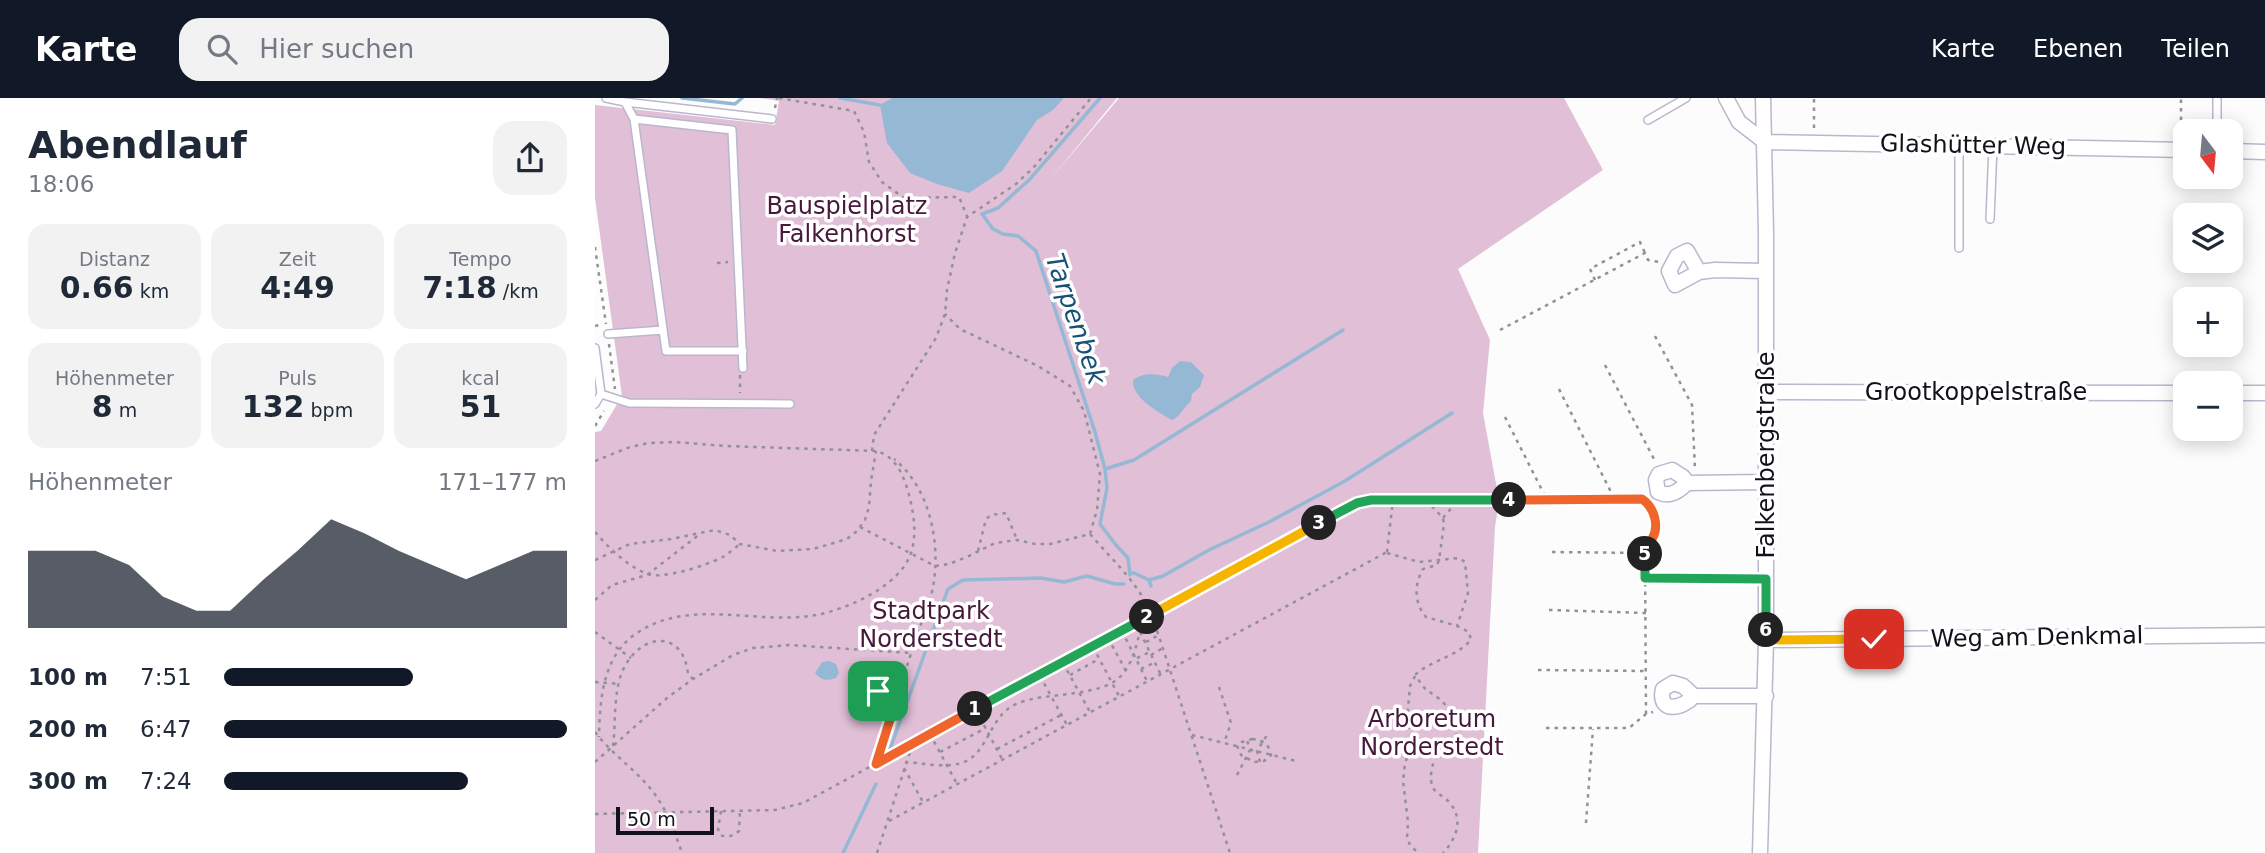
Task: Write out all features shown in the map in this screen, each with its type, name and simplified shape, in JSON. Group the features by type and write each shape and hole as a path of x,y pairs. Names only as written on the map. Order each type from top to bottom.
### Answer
{"street":[{"path":"1726,98 1739,122 1765,142"},
{"name":"Falkenbergstraße","path":"1759,853 1766,696 1763,98"},
{"name":"Glashütter Weg","path":"1765,142 2173,150"},
{"path":"2243,151 2265,152"},
{"path":"1699,272 1687,251 1677,256 1671,265 1670,276 1675,285 1699,272 1765,271"},
{"name":"Grootkoppelstraße","path":"1766,392 2173,393"},
{"path":"2243,393 2265,393"},
{"path":"1691,483 1672,470 1663,472 1656,480 1656,487 1658,492 1663,494 1677,492 1691,483 1766,482"},
{"name":"Weg am Denkmal","path":"1766,640 2265,635"},
{"path":"1694,696 1766,696"}],"lane":[{"path":"606,98 772,119"},
{"path":"1648,120 1686,98"},
{"path":"2217,98 2217,119"},
{"path":"625,102 634,119 666,351 743,351"},
{"path":"634,119 732,130 743,368"},
{"path":"1959,145 1959,248"},
{"path":"1990,219 1993,146"},
{"path":"608,334 663,330"},
{"path":"595,348 601,394 595,404"},
{"path":"601,394 628,403 789,404"}],"path":[{"path":"775,107 778,98 854,111 864,132 869,162 882,182 904,198 959,197 967,217"},
{"path":"595,560 630,544 715,530 730,535 740,544 777,551 813,548 847,539 860,527 869,507 874,436 936,338 945,314 954,256 967,217 1016,184 1091,98"},
{"path":"1814,98 1814,142"},
{"path":"2181,98 2182,119"},
{"path":"1595,280 1590,269 1640,242 1648,260 1671,265"},
{"path":"1500,330 1645,253"},
{"path":"945,314 960,329 1038,366 1070,386 1084,411 1100,474 1097,510 1090,534"},
{"path":"595,326 606,324"},
{"path":"1655,335 1692,405 1691,483"},
{"path":"1605,365 1663,472"},
{"path":"740,403 740,371 743,368"},
{"path":"1559,389 1615,499"},
{"path":"1505,416 1547,500"},
{"path":"595,461 630,447 675,442 874,451 892,458 906,469 923,498 935,541 934,582 876,764"},
{"path":"599,737 604,683 618,648 635,634 675,618 708,614 815,616 865,597 893,579 911,554 914,538 912,509 901,474 892,458"},
{"path":"1648,503 1663,494"},
{"path":"1387,552 1393,499"},
{"path":"595,814 775,810 803,803 1357,503 1393,499 1642,499 1648,503 1655,518 1654,537 1645,553 1646,714 1629,728 1546,728"},
{"path":"1418,853 1407,838 1408,822 1403,781 1405,763 1413,743 1407,719 1410,686 1416,674 1424,667 1464,648 1471,640 1469,632 1426,617 1418,602 1415,588 1419,576 1423,569 1437,565 1444,524 1443,518 1426,500"},
{"path":"1443,518 1458,500"},
{"path":"978,552 986,519 991,515 1006,513 1017,540"},
{"path":"860,527 935,566 949,564 995,542 1017,540 1050,544 1090,534"},
{"path":"595,532 613,552 647,575"},
{"path":"647,575 700,534"},
{"path":"1090,534 1143,594 1159,635 1230,853"},
{"path":"595,600 612,585 647,575 694,568 722,557 740,544"},
{"path":"889,821 1387,552 1419,562 1459,558 1465,562 1468,593 1457,626"},
{"path":"1552,552 1645,553"},
{"path":"1645,578 1766,579"},
{"path":"1549,610 1646,613"},
{"path":"905,762 966,762 976,753 996,721 1015,704 1105,688 1126,671 1135,657 1142,620"},
{"path":"1122,631 1147,681"},
{"path":"595,632 631,658"},
{"path":"1140,632 1161,674"},
{"path":"1145,643 1159,635"},
{"path":"1108,638 1126,671"},
{"path":"613,746 622,672 642,646 653,641 668,641 679,649 692,679"},
{"path":"1092,646 1119,696"},
{"path":"595,762 692,679 733,655 753,648 854,648 911,653"},
{"path":"1135,657 1163,649"},
{"path":"1070,676 1099,659"},
{"path":"1141,669 1155,662"},
{"path":"1062,663 1090,712"},
{"path":"1538,670 1646,671"},
{"path":"1416,674 1426,691 1443,702 1456,733 1454,750 1438,756 1434,762 1431,780 1436,791 1449,802 1458,824 1454,841 1443,853"},
{"path":"1039,675 1067,725"},
{"path":"595,682 620,684"},
{"path":"893,710 881,705 878,691 889,682 901,684"},
{"path":"1219,687 1231,723 1224,743"},
{"path":"976,709 1002,759"},
{"path":"997,749 1061,715"},
{"path":"940,752 986,728"},
{"path":"1586,822 1593,729"},
{"path":"595,732 609,750 650,788 666,813 682,853"},
{"path":"930,733 957,784"},
{"path":"1192,735 1296,761"},
{"path":"1259,762 1257,751 1267,736"},
{"path":"1237,746 1247,740 1264,741 1271,755"},
{"path":"1247,740 1251,750"},
{"path":"877,853 913,742"},
{"path":"1237,746 1245,759 1254,762 1271,755"},
{"path":"1237,775 1251,750"},
{"path":"904,767 923,802"},
{"path":"721,811 718,829 723,837 739,831 740,811"}],"green space":[{"name":"Stadtpark Norderstedt","path":"760,98 1117,98 1049,181 1119,98 1564,98 1603,170 1458,269 1490,340 1483,413 1499,500 1495,527 1478,853 595,853 595,432 601,431 622,396 595,198 595,105 775,125 779,101"}],"water":[{"path":"892,98 1064,98 1053,110 1037,120 1002,171 969,193 910,173 887,143 880,105"},
{"path":"1180,361 1191,362 1204,375 1200,387 1192,394 1191,401 1172,420 1141,398 1133,380 1146,375 1168,377 1172,368"},
{"path":"822,662 836,664 839,673 836,678 825,680 815,673"}],"waterway":[{"path":"682,98 735,104 742,98"},
{"path":"840,98 880,105"},
{"name":"Tarpenbek","path":"1100,98 1029,180 998,208 982,214 993,229 1003,234 1018,236 1036,251 1105,469 1107,488 1100,524 1128,558 1130,575"},
{"path":"1105,469 1134,460 1343,330"},
{"path":"1151,586 1149,580 1163,576 1345,481 1452,413"},
{"path":"1130,573 1149,580"},
{"name":"Tarpenbek","path":"889,752 948,589 963,580 1041,578 1064,582 1087,576 1124,584"},
{"name":"Tarpenbek","path":"843,853 876,784"}],"route":[{"path":"878,691 881,705 893,710 876,764 1338,512 1371,500 1642,499 1648,503 1655,518 1654,537 1645,553 1645,578 1766,579 1766,640 1874,639"}],"park label":[{"name":"Bauspielplatz Falkenhorst","path":"847,220"},
{"name":"Arboretum Norderstedt","path":"1432,733"}]}
